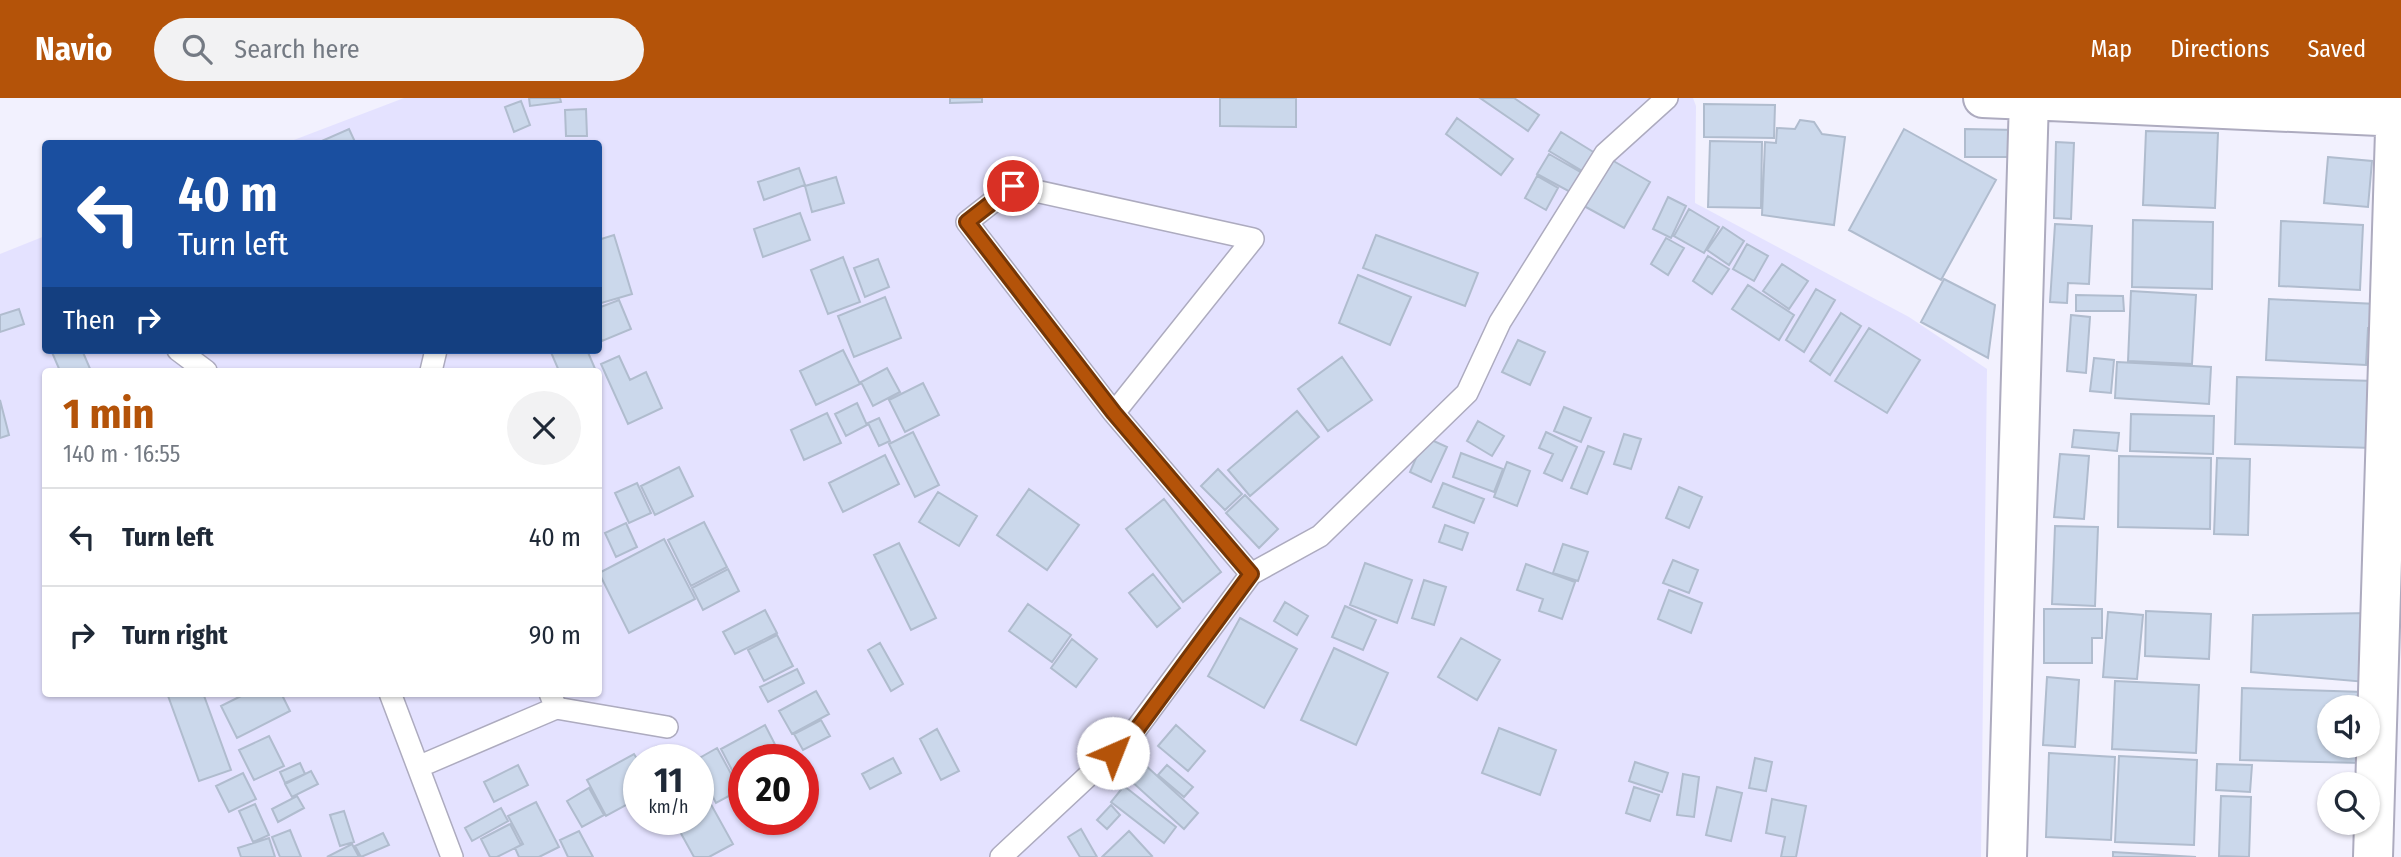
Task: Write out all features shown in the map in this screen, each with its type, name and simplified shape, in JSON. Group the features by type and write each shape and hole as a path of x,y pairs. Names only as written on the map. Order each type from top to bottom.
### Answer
{"street":[{"path":"1983,98 2398,110 2372,857"},
{"path":"2007,857 2029,100"}],"lane":[{"path":"1001,857 1132,736 1251,574 1320,536 1467,393 1500,322 1605,154 1667,98"},
{"path":"1114,413 1253,239 1013,186 967,222 1114,413 1251,574"},
{"path":"183,354 202,368"},
{"path":"392,697 452,857"},
{"path":"418,767 553,701 667,727"}],"shaded area":[{"path":"404,98 1693,98 1696,106 1695,203 1909,317 1987,369 1981,857 0,857 0,254 42,237 42,354 602,354 602,140 294,140"}],"building":[{"path":"529,98 560,98 561,102 530,106"},
{"path":"950,98 982,98 982,102 950,103"},
{"path":"1220,98 1296,98 1296,127 1220,126"},
{"path":"1480,98 1514,98 1539,115 1528,131"},
{"path":"521,101 530,125 514,132 505,107"},
{"path":"1704,104 1775,105 1774,138 1704,137"},
{"path":"586,109 587,136 566,136 565,110"},
{"path":"1457,118 1513,159 1501,175 1446,134"},
{"path":"1800,120 1814,122 1822,134 1845,137 1834,225 1762,215 1765,142 1776,143 1777,128 1795,129"},
{"path":"349,129 354,140 324,140"},
{"path":"1904,129 1996,180 1941,280 1849,230"},
{"path":"1965,129 2017,130 2017,157 1965,157"},
{"path":"2146,131 2218,133 2215,208 2143,205"},
{"path":"1561,132 1595,153 1584,172 1549,151"},
{"path":"1710,141 1762,142 1761,208 1708,207"},
{"path":"2056,142 2074,143 2071,219 2054,218"},
{"path":"1549,154 1582,173 1572,193 1537,174"},
{"path":"2328,157 2372,161 2368,207 2324,203"},
{"path":"1610,159 1650,182 1624,228 1584,206"},
{"path":"799,168 805,185 764,200 758,182"},
{"path":"1537,176 1558,188 1546,210 1525,198"},
{"path":"836,177 844,203 812,212 805,186"},
{"path":"1668,197 1686,206 1671,238 1653,229"},
{"path":"1689,209 1719,227 1704,253 1674,236"},
{"path":"800,213 810,240 763,257 754,229"},
{"path":"2133,220 2213,222 2212,289 2132,287"},
{"path":"2281,221 2363,225 2360,290 2279,286"},
{"path":"2055,224 2092,226 2089,284 2068,283 2067,303 2050,302"},
{"path":"1723,227 1744,241 1729,265 1707,250"},
{"path":"614,235 632,294 602,303 602,239"},
{"path":"1376,235 1478,273 1465,306 1363,268"},
{"path":"1666,238 1684,248 1668,275 1651,264"},
{"path":"1747,244 1768,256 1754,281 1733,269"},
{"path":"1708,256 1729,269 1712,294 1693,281"},
{"path":"843,257 860,302 828,314 811,270"},
{"path":"878,259 889,287 865,297 854,268"},
{"path":"1782,264 1808,281 1789,309 1763,291"},
{"path":"1358,275 1411,297 1390,345 1339,323"},
{"path":"1944,279 1995,305 1988,358 1921,322"},
{"path":"1748,285 1794,315 1779,340 1732,309"},
{"path":"1816,289 1835,300 1804,352 1786,340"},
{"path":"2131,291 2196,295 2192,364 2128,361"},
{"path":"2076,295 2123,296 2124,311 2076,311"},
{"path":"885,297 901,338 854,357 838,316"},
{"path":"2269,299 2377,304 2376,328 2368,328 2366,365 2266,360"},
{"path":"619,300 631,329 602,341 602,306"},
{"path":"19,309 24,324 0,332 0,315"},
{"path":"1841,313 1861,326 1830,375 1810,361"},
{"path":"2071,315 2090,317 2086,373 2067,371"},
{"path":"1869,328 1920,360 1887,413 1835,381"},
{"path":"1518,340 1545,352 1530,385 1502,372"},
{"path":"843,350 860,384 816,405 800,371"},
{"path":"53,354 84,354 90,368 59,368"},
{"path":"552,354 589,354 595,368 558,368"},
{"path":"619,356 630,380 646,372 662,408 628,424 601,364"},
{"path":"1342,357 1372,400 1328,431 1298,389"},
{"path":"2094,358 2114,360 2111,393 2090,391"},
{"path":"2117,362 2211,367 2209,404 2115,398"},
{"path":"887,368 900,392 873,406 861,382"},
{"path":"2237,377 2375,381 2373,448 2235,444"},
{"path":"923,383 939,415 905,432 889,400"},
{"path":"0,400 9,435 0,438"},
{"path":"857,403 867,425 846,436 835,414"},
{"path":"1564,407 1591,418 1581,442 1554,431"},
{"path":"1297,411 1319,437 1250,496 1228,470"},
{"path":"827,413 841,443 804,460 791,430"},
{"path":"2131,414 2214,416 2213,454 2130,451"},
{"path":"879,418 890,441 879,446 868,423"},
{"path":"1478,421 1504,436 1492,456 1467,441"},
{"path":"2074,430 2119,433 2117,451 2072,447"},
{"path":"913,432 939,485 915,497 889,444"},
{"path":"1546,432 1577,447 1562,481 1544,473 1553,454 1539,448"},
{"path":"1624,434 1641,439 1631,469 1614,464"},
{"path":"1425,437 1447,447 1431,482 1410,472"},
{"path":"1588,446 1604,452 1587,494 1571,488"},
{"path":"1461,453 1503,469 1494,492 1453,477"},
{"path":"2060,454 2089,456 2084,519 2054,517"},
{"path":"885,455 899,484 843,512 829,483"},
{"path":"2119,456 2211,458 2210,529 2118,527"},
{"path":"2217,458 2250,459 2248,535 2214,534"},
{"path":"1507,462 1530,471 1517,506 1494,497"},
{"path":"679,467 693,496 655,515 641,486"},
{"path":"1218,469 1242,494 1225,510 1201,486"},
{"path":"637,483 651,513 629,523 615,493"},
{"path":"1443,483 1484,499 1474,523 1433,507"},
{"path":"1679,487 1702,497 1689,528 1666,518"},
{"path":"1029,489 1079,525 1047,570 997,535"},
{"path":"938,492 977,516 959,546 919,522"},
{"path":"1245,495 1278,529 1259,548 1226,513"},
{"path":"1164,499 1221,572 1183,602 1126,529"},
{"path":"704,522 727,567 691,586 668,540"},
{"path":"626,523 637,547 616,557 605,533"},
{"path":"1445,525 1468,533 1462,550 1439,542"},
{"path":"2055,526 2098,527 2095,606 2052,604"},
{"path":"664,539 695,599 629,633 602,579 602,571"},
{"path":"899,543 936,618 911,630 874,555"},
{"path":"1563,544 1588,552 1578,581 1553,573"},
{"path":"1673,560 1698,570 1689,593 1663,583"},
{"path":"1365,563 1412,580 1397,623 1350,605"},
{"path":"1526,564 1575,582 1562,619 1539,611 1543,599 1517,590"},
{"path":"728,569 739,591 703,610 692,588"},
{"path":"1153,574 1180,608 1157,627 1129,593"},
{"path":"1424,580 1446,587 1434,625 1412,618"},
{"path":"1669,590 1702,603 1691,633 1658,619"},
{"path":"1285,602 1308,616 1297,635 1274,621"},
{"path":"1028,604 1071,635 1052,662 1009,631"},
{"path":"1345,606 1376,620 1363,650 1332,637"},
{"path":"2044,609 2102,609 2102,638 2092,638 2092,663 2044,663"},
{"path":"765,610 777,633 735,654 723,632"},
{"path":"2146,611 2211,614 2209,659 2145,656"},
{"path":"2108,612 2143,615 2137,679 2103,677"},
{"path":"2369,613 2366,682 2251,672 2253,615"},
{"path":"1240,618 1297,649 1264,708 1208,676"},
{"path":"777,635 793,666 764,681 748,650"},
{"path":"1461,638 1500,660 1477,700 1438,677"},
{"path":"1072,639 1097,659 1076,687 1051,668"},
{"path":"880,643 903,684 891,691 868,650"},
{"path":"1334,648 1388,673 1356,745 1301,720"},
{"path":"797,669 804,683 768,702 760,687"},
{"path":"2047,677 2079,680 2075,747 2043,745"},
{"path":"2115,681 2199,685 2196,753 2112,749"},
{"path":"2242,688 2364,692 2364,695 2317,695 2317,758 2362,758 2362,763 2240,760"},
{"path":"816,691 829,714 792,734 779,711"},
{"path":"168,697 204,697 231,770 199,781"},
{"path":"239,697 283,697 290,711 237,738 221,706"},
{"path":"821,720 830,736 815,744 800,744 794,734"},
{"path":"765,725 775,744 730,744"},
{"path":"1176,725 1205,751 1188,771 1158,746"},
{"path":"1499,728 1556,750 1540,795 1482,773"},
{"path":"937,729 959,771 941,780 920,739"},
{"path":"269,736 284,766 254,780 239,750"},
{"path":"728,745 728,762 721,749"},
{"path":"717,748 728,768 728,796 716,803 714,799 714,750"},
{"path":"2049,753 2115,757 2111,840 2046,837"},
{"path":"2119,756 2197,760 2194,845 2115,842"},
{"path":"893,758 901,773 870,789 862,774"},
{"path":"1755,758 1772,762 1766,791 1749,788"},
{"path":"623,760 623,807 606,816 587,780"},
{"path":"1635,762 1668,773 1662,792 1629,781"},
{"path":"300,763 305,774 285,783 280,772"},
{"path":"1144,764 1198,813 1184,829 1130,780"},
{"path":"2217,764 2252,765 2250,792 2216,790"},
{"path":"518,765 528,785 494,802 484,782"},
{"path":"1167,765 1193,787 1184,797 1158,775"},
{"path":"311,771 318,784 292,797 285,784"},
{"path":"243,773 256,799 229,812 216,786"},
{"path":"1683,774 1699,777 1694,817 1677,815"},
{"path":"1124,786 1176,827 1164,843 1111,802"},
{"path":"1634,787 1659,795 1650,821 1626,813"},
{"path":"1717,787 1742,793 1731,841 1706,835"},
{"path":"589,788 604,815 582,827 567,801"},
{"path":"297,796 304,808 278,822 272,809"},
{"path":"2221,796 2251,797 2249,857 2219,856"},
{"path":"1772,799 1806,806 1796,857 1781,857 1785,837 1766,833"},
{"path":"536,802 559,847 539,857 519,857 515,848 523,844 508,816"},
{"path":"255,804 269,835 253,842 239,811"},
{"path":"1111,805 1120,815 1107,829 1097,820"},
{"path":"501,808 508,821 472,841 465,828"},
{"path":"714,810 733,844 709,857 694,857 682,835 714,835"},
{"path":"344,811 354,842 340,846 330,815"},
{"path":"510,824 521,845 497,857 490,857 481,839"},
{"path":"1081,829 1097,857 1080,857 1068,837"},
{"path":"290,830 301,857 280,857 272,837"},
{"path":"579,831 593,857 568,857 560,840"},
{"path":"1129,831 1152,856 1102,857"},
{"path":"383,833 389,845 361,857 355,846"},
{"path":"269,838 275,857 241,857 238,848"},
{"path":"352,844 359,857 327,857"},
{"path":"2113,852 2196,857 2113,857"}],"route":[{"path":"1013,186 967,222 1114,413 1251,574 1132,736 1113,753"}]}
